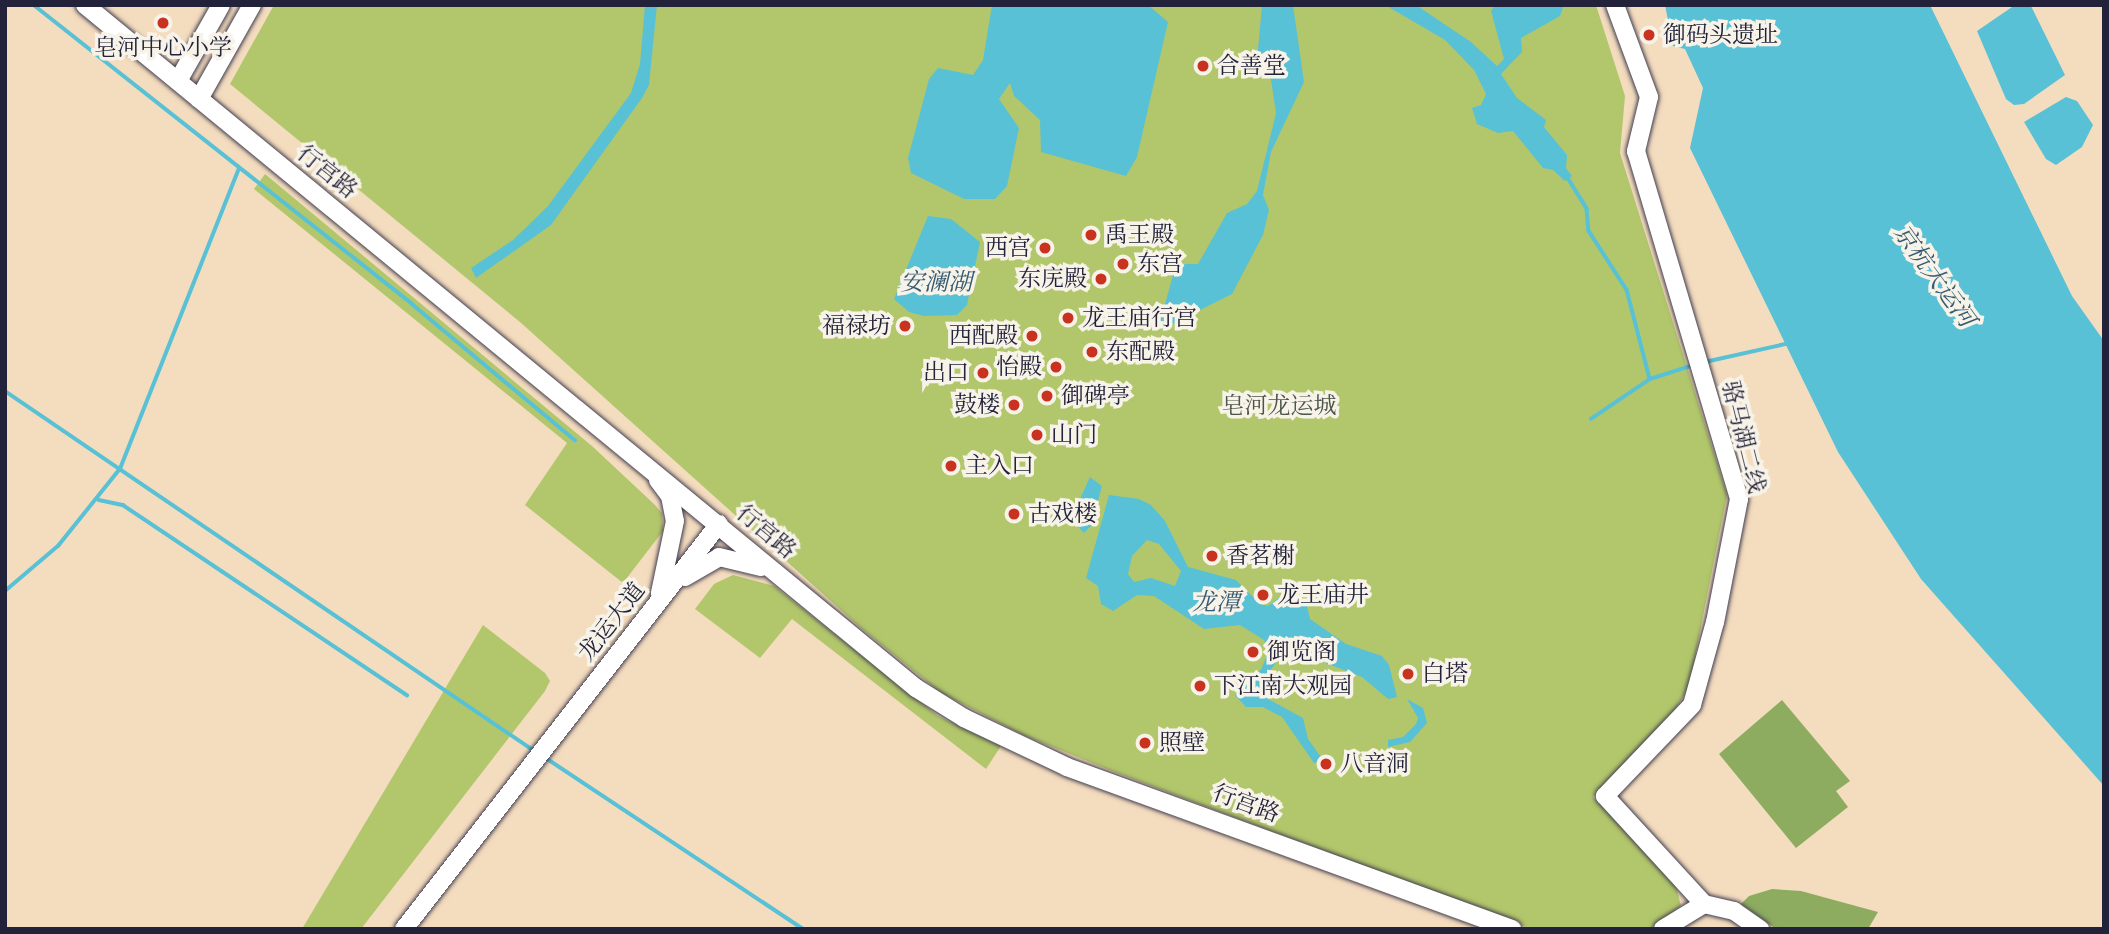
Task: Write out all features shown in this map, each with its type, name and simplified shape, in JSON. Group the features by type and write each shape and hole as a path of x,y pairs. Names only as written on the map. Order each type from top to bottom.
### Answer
{"street":[{"name":"行宫路","path":"85,5 646,463 916,688 1031,751 1512,929"},
{"path":"178,81 221,5"},
{"path":"199,99 252,5"},
{"name":"骆马湖二线","path":"1615,5 1649,97 1636,151 1739,499 1715,622 1692,705 1605,796 1704,904"},
{"path":"646,463 670,496 676,521 661,599"},
{"name":"龙运大道","path":"404,929 719,524"},
{"path":"661,599 695,569 719,557 742,559 782,577"},
{"path":"1663,929 1704,904 1734,911 1760,929"}],"green space":[{"name":"皂河龙运城","path":"274,5 1596,5 1625,96 1620,153 1727,495 1689,687 1665,727 1593,797 1674,878 1681,906 1650,929 1531,929 1112,771 1023,735 940,692 862,629 520,322 230,84"},
{"path":"265,174 592,446 662,513 663,531 623,583 525,505 567,443 254,189"},
{"path":"733,575 774,586 938,716 1001,746 986,769 792,619 760,658 695,609 714,584"},
{"path":"483,625 545,673 550,681 545,691 361,929 302,929"},
{"path":"1782,700 1850,781 1836,791 1848,807 1796,848 1719,754"},
{"path":"1772,889 1801,891 1878,912 1868,929 1776,929 1741,904 1749,896"}],"water":[{"path":"645,5 657,5 649,85 642,98 551,225 476,278 471,268 513,240 548,206 631,93 640,64"},
{"path":"992,5 1148,5 1168,22 1137,157 1126,176 1041,152 1040,120 1014,96 1010,83 999,99 1019,128 1007,186 995,199 964,199 911,173 908,158 929,79 938,68 973,75 983,60"},
{"path":"1262,5 1293,5 1304,82 1271,152 1263,195 1269,210 1263,235 1232,294 1162,329 1159,326 1176,264 1198,264 1227,213 1247,204 1257,191 1276,113 1271,80 1257,60"},
{"path":"1385,5 1416,5 1471,42 1497,66 1504,59 1491,11 1495,5 1564,5 1560,16 1521,38 1522,52 1501,74 1517,98 1546,120 1544,127 1567,155 1566,168 1572,176 1565,181 1553,170 1543,168 1513,131 1498,133 1477,124 1472,108 1481,105 1486,94 1474,70 1445,40"},
{"name":"京杭大运河","path":"1665,5 1930,5 2072,296 2104,341 2104,786 1921,579 1838,452 1690,148 1703,88 1685,49 1673,46"},
{"path":"2015,5 2031,6 2065,75 2024,104 2014,105 2006,99 1977,31"},
{"path":"2066,97 2077,101 2093,125 2082,147 2056,165 2046,159 2024,122"},
{"name":"安澜湖","path":"928,216 951,219 980,242 967,305 957,315 924,316 909,312 894,299"},
{"path":"1090,477 1102,486 1091,526 1084,533 1071,519"},
{"name":"龙潭","path":"1109,495 1139,499 1151,505 1165,521 1188,567 1236,580 1260,604 1268,606 1281,596 1292,596 1307,606 1310,619 1346,644 1382,656 1389,665 1397,697 1388,699 1362,677 1297,652 1284,652 1269,672 1268,699 1303,718 1308,739 1323,760 1314,763 1282,717 1263,707 1246,707 1235,695 1246,676 1261,670 1268,652 1264,640 1240,625 1204,629 1154,596 1137,595 1113,611 1101,604 1098,586 1086,578","holes":["1147,540 1159,544 1181,571 1175,586 1151,578 1134,582 1128,574 1132,556"]},
{"path":"1407,699 1423,708 1427,723 1410,742 1388,747 1388,740 1403,737 1416,724 1418,718"}],"waterway":[{"path":"34,5 411,303 575,440"},
{"path":"5,591 58,546 120,469 239,169"},
{"path":"1568,178 1587,209 1589,231 1627,290 1650,379 1694,365"},
{"path":"1705,362 1790,343"},
{"path":"1591,419 1650,379"},
{"path":"5,391 536,752"},
{"path":"99,500 123,505 407,695"},
{"path":"546,758 803,929"}],"place":[{"name":"皂河中心小学","path":"163,23"},
{"name":"御码头遗址","path":"1649,35"},
{"name":"合善堂","path":"1203,66"},
{"name":"禹王殿","path":"1091,235"},
{"name":"西宫","path":"1045,248"},
{"name":"东宫","path":"1123,264"},
{"name":"东庑殿","path":"1101,279"},
{"name":"龙王庙行宫","path":"1068,318"},
{"name":"福禄坊","path":"905,326"},
{"name":"西配殿","path":"1032,336"},
{"name":"东配殿","path":"1092,352"},
{"name":"怡殿","path":"1056,367"},
{"name":"出口","path":"983,373"},
{"name":"御碑亭","path":"1047,396"},
{"name":"鼓楼","path":"1014,405"},
{"name":"山门","path":"1037,435"},
{"name":"主入口","path":"951,466"},
{"name":"古戏楼","path":"1014,514"},
{"name":"香茗榭","path":"1212,556"},
{"name":"龙王庙井","path":"1263,595"},
{"name":"御览阁","path":"1253,652"},
{"name":"白塔","path":"1408,674"},
{"name":"下江南大观园","path":"1200,686"},
{"name":"照壁","path":"1145,743"},
{"name":"八音洞","path":"1326,764"}]}
